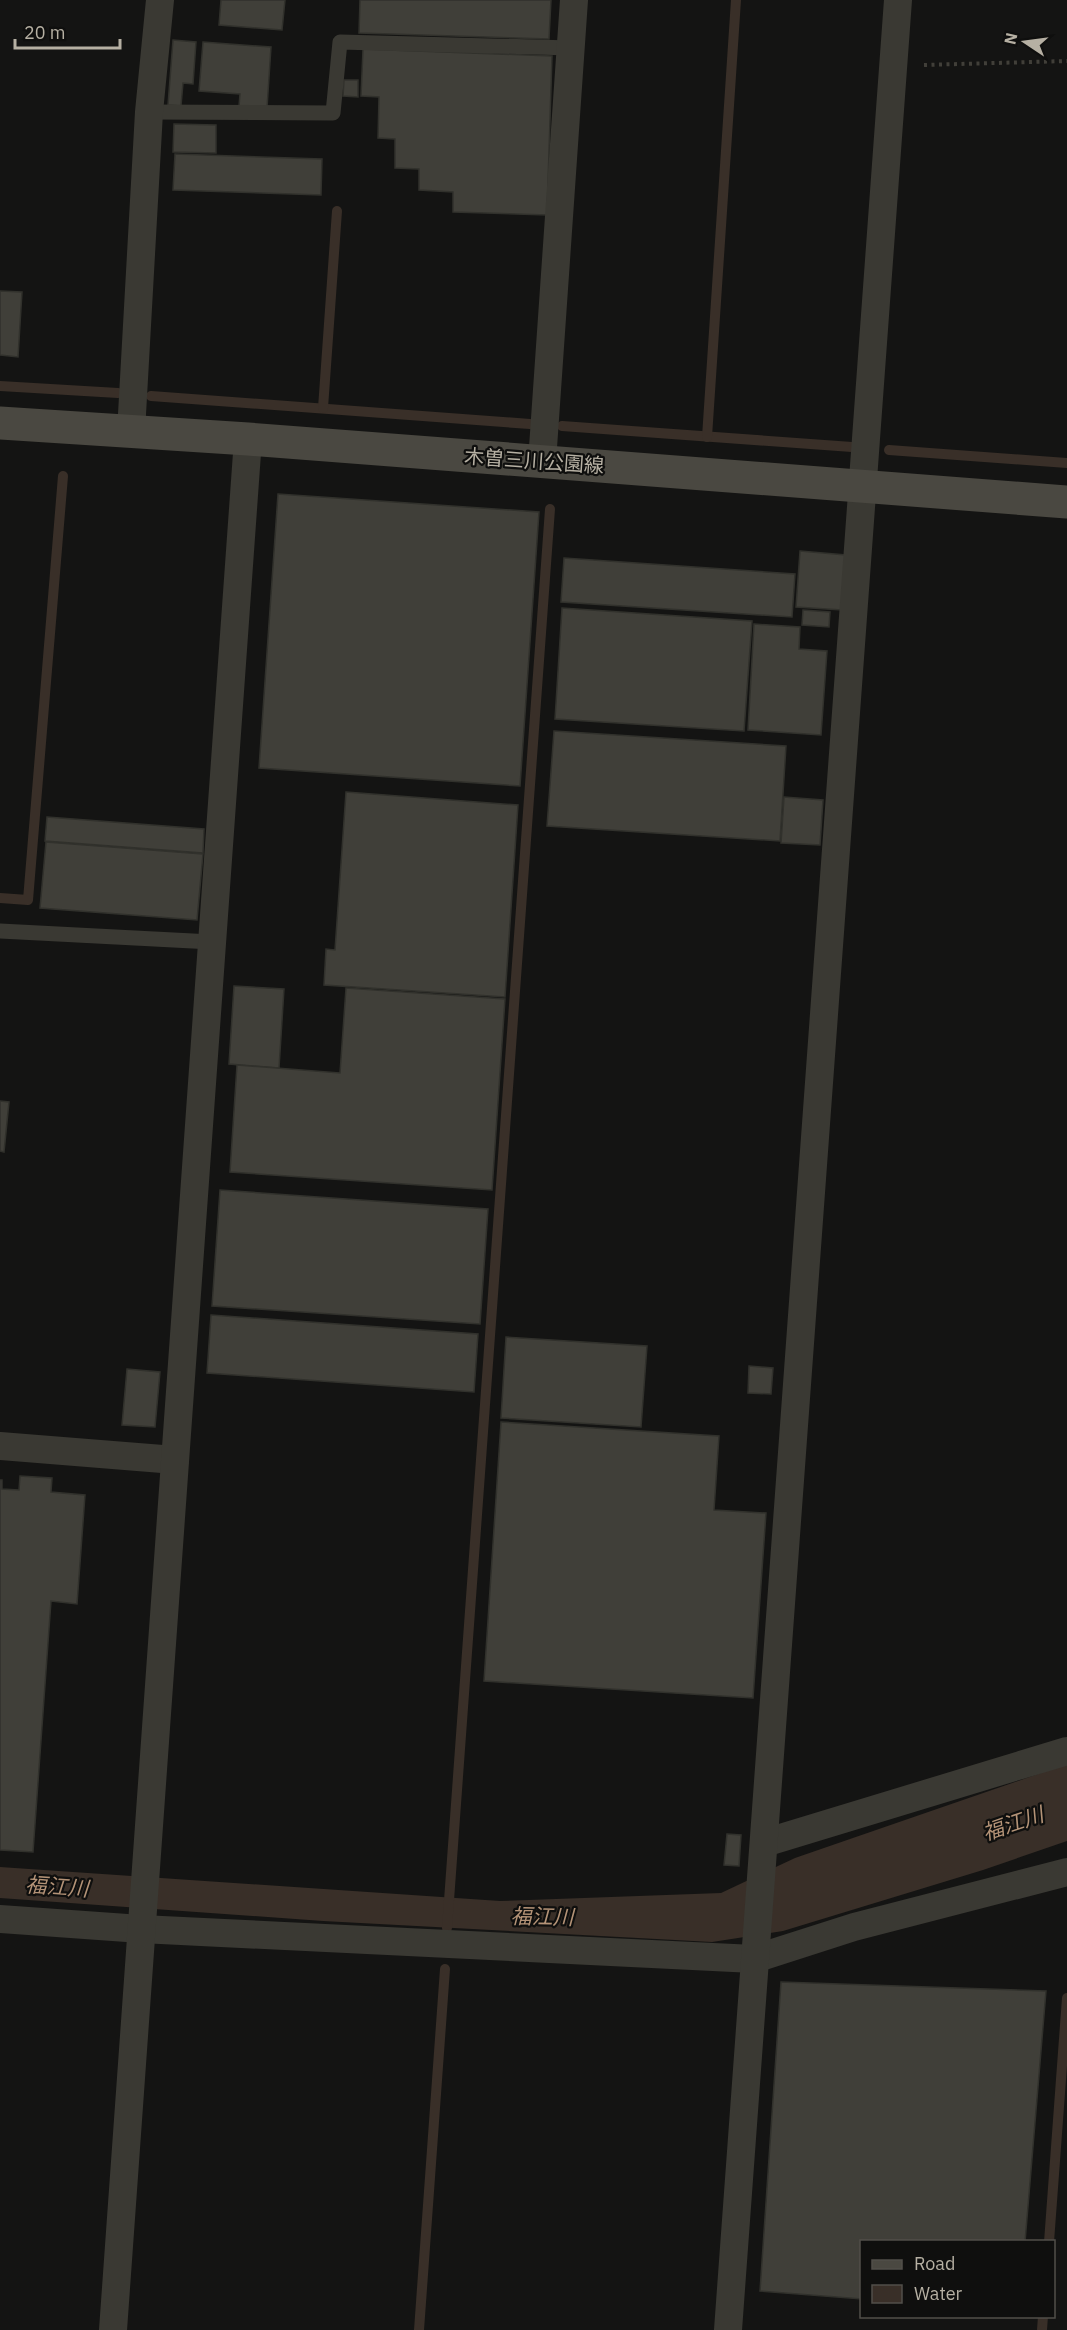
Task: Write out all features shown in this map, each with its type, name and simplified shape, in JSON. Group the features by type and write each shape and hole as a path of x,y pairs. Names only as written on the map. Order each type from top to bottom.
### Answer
{"main road":[{"name":"木曽三川公園線","path":"0,423 248,439 1067,502"}],"street":[{"path":"131,432 148,112 160,0"},
{"path":"542,462 574,0"},
{"path":"728,2330 898,0"},
{"path":"112,2330 248,439"},
{"path":"0,1446 175,1460"},
{"path":"763,1850 1067,1751"},
{"path":"0,1919 142,1923 755,1950 1067,1872"}],"lane":[{"path":"148,112 333,113 340,42 571,48"},
{"path":"0,931 212,942"}],"path":[{"path":"893,66 1067,61"}],"water":[{"name":"福江川","path":"1067,1764 1067,1841 983,1870 783,1931 712,1942 323,1921 0,1898 0,1867 500,1901 721,1893 795,1858"}],"building":[{"path":"221,0 285,0 282,30 219,25"},
{"path":"360,0 551,0 549,39 359,33"},
{"path":"173,40 196,42 193,84 183,83 181,106 168,105"},
{"path":"203,42 271,47 267,108 239,106 240,94 199,91"},
{"path":"363,49 552,56 547,215 453,212 453,192 419,190 419,169 395,168 395,139 378,138 379,97 361,96"},
{"path":"344,80 358,80 358,97 343,96"},
{"path":"174,124 216,125 216,153 173,152"},
{"path":"175,154 322,159 321,195 173,190"},
{"path":"0,291 22,292 18,357 0,355"},
{"path":"278,494 539,512 520,786 259,768"},
{"path":"800,551 846,555 842,610 796,607"},
{"path":"564,558 795,574 792,617 561,602"},
{"path":"562,608 752,621 744,731 555,719"},
{"path":"803,610 830,612 829,627 802,625"},
{"path":"754,624 800,627 799,649 827,651 821,735 748,730"},
{"path":"554,731 786,746 780,841 547,826"},
{"path":"346,792 518,805 505,997 324,985 326,949 335,950"},
{"path":"784,797 823,800 820,845 781,843"},
{"path":"47,817 204,829 203,853 45,841"},
{"path":"46,842 203,854 197,920 40,908"},
{"path":"234,986 284,989 279,1068 229,1064"},
{"path":"346,988 505,999 492,1190 230,1172 237,1065 340,1073"},
{"path":"0,1101 9,1102 4,1152 0,1151"},
{"path":"220,1190 488,1209 480,1324 212,1306"},
{"path":"211,1315 478,1334 474,1392 207,1373"},
{"path":"506,1337 647,1346 641,1427 501,1418"},
{"path":"749,1366 773,1368 771,1394 748,1393"},
{"path":"127,1369 160,1372 155,1427 122,1425"},
{"path":"501,1422 719,1436 714,1510 766,1513 753,1698 484,1681"},
{"path":"20,1476 52,1478 51,1492 85,1495 77,1604 51,1601 33,1852 0,1850 0,1480 2,1480 2,1489 19,1490"},
{"path":"727,1834 741,1835 739,1866 724,1865"},
{"path":"781,1982 1046,1991 1025,2240 860,2240 860,2299 760,2291"}],"waterway":[{"path":"707,437 736,0"},
{"path":"323,408 337,211"},
{"path":"0,386 118,393"},
{"path":"151,396 530,424"},
{"path":"562,426 852,447"},
{"path":"889,450 1067,463"},
{"path":"0,898 28,900 63,476"},
{"path":"447,1928 550,509"},
{"path":"419,2330 445,1969"},
{"path":"1049,2240 1067,1998"},
{"path":"1042,2330 1043,2318"}]}
